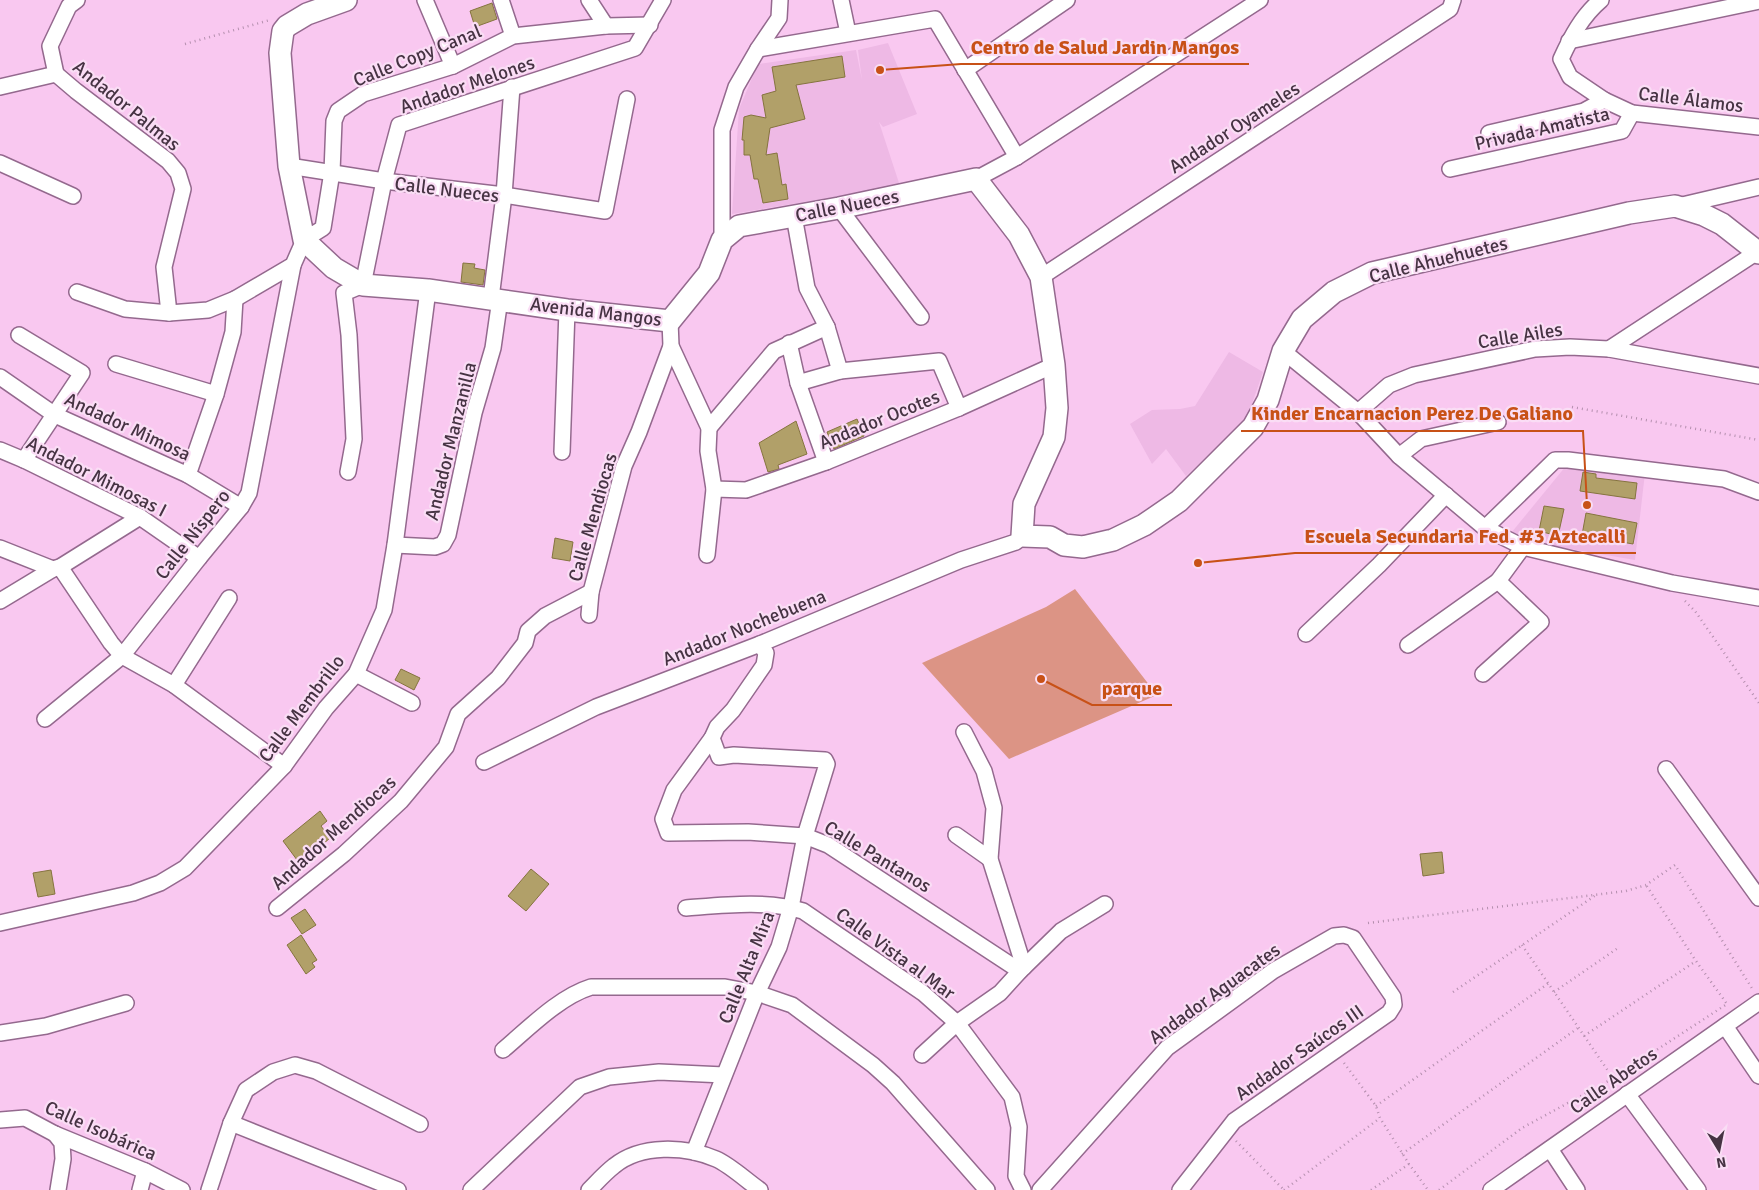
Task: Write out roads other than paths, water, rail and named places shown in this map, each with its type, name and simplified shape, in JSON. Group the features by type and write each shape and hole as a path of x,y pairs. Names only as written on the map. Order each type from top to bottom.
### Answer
{"main road":[{"path":"304,240 289,166 280,53 283,31 287,26 307,14 346,0"},
{"path":"976,180 1019,235 1041,277 1054,365 1057,408 1054,436 1024,504 1022,536"},
{"name":"Calle Nueces","path":"722,240 738,226 976,180"},
{"name":"Calle Ahuehuetes","path":"1022,536 1050,537 1064,545 1083,547 1113,540 1144,525 1179,501 1253,427 1268,400 1283,351 1302,319 1334,292 1372,273 1629,213 1675,206 1704,215 1722,224 1758,253"},
{"name":"Avenida Mangos","path":"304,240 334,268 363,285 428,290 495,298 567,310 670,321 709,273 722,240"}],"street":[{"path":"0,87 56,74 50,46 69,6 77,0"},
{"path":"425,0 453,66"},
{"path":"501,0 514,36"},
{"path":"589,0 606,26"},
{"name":"Andador Melones","path":"363,285 384,181 399,125 635,48 663,0"},
{"name":"Avenida Mangos","path":"722,240 722,130 736,87 778,18 780,0"},
{"path":"841,0 848,33"},
{"path":"965,70 1051,4 1067,0"},
{"path":"976,180 1017,157 1260,0"},
{"name":"Calle Álamos","path":"1601,0 1588,11 1569,41 1561,60 1570,77 1604,100 1632,113 1759,127"},
{"path":"1569,41 1759,1"},
{"name":"Andador Oyameles","path":"1041,277 1451,5"},
{"path":"758,49 935,19 1017,157"},
{"name":"Calle Copy Canal","path":"304,240 322,228 332,172 334,121 338,112 363,94 453,66 514,36 606,26 650,25"},
{"name":"Andador Palmas","path":"56,74 168,161 178,173 183,189 164,267 169,313"},
{"name":"Andador Manzanilla","path":"396,545 435,547 443,544 448,535 474,413 493,348 495,298 512,87"},
{"name":"Calle Nueces","path":"289,166 384,181 504,195 605,211 627,99"},
{"path":"1489,133 1584,111 1604,100"},
{"name":"Privada Amatista","path":"1450,169 1622,131 1632,113"},
{"path":"0,164 73,196"},
{"path":"1675,206 1759,187"},
{"path":"839,208 921,317"},
{"path":"794,216 807,288 827,327 840,371"},
{"name":"Calle Níspero","path":"45,719 122,656 241,507 249,493 293,265 304,240"},
{"name":"Calle Ahuehuetes","path":"1609,349 1758,253"},
{"path":"77,292 125,309 169,313 208,310 235,300 293,265"},
{"path":"348,472 354,439 349,334 344,293 363,285"},
{"name":"Calle Membrillo","path":"0,923 133,893 160,883 185,868 284,766 326,708 356,674 384,610 396,545 428,290"},
{"path":"188,476 216,394 233,332 235,300"},
{"path":"562,452 567,310"},
{"path":"670,321 671,346 709,428 708,451 714,489 707,555"},
{"path":"709,428 774,351 827,327"},
{"path":"19,335 82,373 24,460"},
{"path":"789,344 798,383 826,462"},
{"name":"Calle Mendiocas","path":"589,615 591,592 624,466 639,432 671,346"},
{"name":"Calle Ailes","path":"1358,412 1389,385 1414,375 1535,349 1570,347 1609,349 1759,376"},
{"path":"1283,351 1358,412 1399,456 1485,528 1523,547 1672,583 1759,598"},
{"path":"798,383 840,371 939,360 959,408"},
{"path":"116,364 216,394"},
{"name":"Andador Ocotes","path":"714,489 746,490 826,462 959,408 1054,365"},
{"name":"Andador Mimosa","path":"0,377 55,415 188,476 241,507"},
{"path":"1399,456 1421,439 1498,422"},
{"name":"Andador Mimosas I","path":"0,450 140,517 199,558"},
{"path":"1485,528 1555,460 1724,479 1759,492"},
{"path":"1306,634 1379,565 1446,495"},
{"path":"3,596 56,568 140,517"},
{"name":"Andador Nochebuena","path":"484,762 596,707 760,644 962,560 1016,542 1022,536"},
{"path":"1408,645 1498,581 1523,547"},
{"path":"0,548 56,568 122,656 174,685 284,766"},
{"path":"1483,674 1541,622 1498,581"},
{"name":"Andador Mendiocas","path":"277,908 344,854 402,801 446,747 458,714 498,678 525,643 528,631 545,616 591,592"},
{"path":"174,685 229,598"},
{"path":"712,738 717,727 733,710 764,665 766,653 760,644"},
{"path":"356,674 412,703"},
{"path":"964,732 984,770 994,808 990,859 1022,969"},
{"name":"Calle Alta Mira","path":"694,1152 757,992 778,947 791,907 805,836 827,764 825,760 734,755 719,757 712,738"},
{"name":"Calle Pantanos","path":"712,738 674,790 663,819 668,833 748,832 805,836 828,845 1022,969"},
{"path":"1666,769 1759,898"},
{"path":"956,835 990,859"},
{"name":"Calle Vista al Mar","path":"686,908 737,904 791,907 803,911 915,987 957,1023 1012,1098 1019,1127 1016,1176 1023,1190"},
{"path":"922,1055 957,1023 1000,993 1061,931 1105,904"},
{"name":"Andador Saúcos III","path":"1180,1190 1234,1121 1336,1052 1389,1013 1394,1005 1392,997 1353,938 1344,935"},
{"name":"Andador Aguacates","path":"1040,1190 1167,1048 1273,971 1334,936 1344,935"},
{"path":"502,1050 577,991 591,987 725,987 757,992 792,1005 873,1065 894,1083 987,1190"},
{"name":"Calle Abetos","path":"1491,1190 1725,1026 1756,997"},
{"path":"0,1033 46,1026 126,1003"},
{"path":"1725,1026 1759,1076"},
{"path":"209,1190 231,1123 246,1090 272,1072 295,1065 316,1071 420,1124"},
{"path":"471,1190 580,1088 609,1076 660,1072 724,1075"},
{"path":"1627,1094 1698,1190"},
{"name":"Calle Isobárica","path":"0,1120 25,1118 55,1134 145,1171 182,1190"},
{"path":"231,1123 398,1190"},
{"path":"55,1134 62,1143 63,1159 58,1190"},
{"path":"589,1190 614,1165 637,1154 661,1149 694,1152 718,1160 760,1190"},
{"path":"1550,1149 1577,1190"},
{"path":"140,1190 145,1171"}],"place":[{"name":"Centro de Salud Jardin Mangos","path":"880,70"},
{"name":"Kinder Encarnacion Perez De Galiano","path":"1587,505"},
{"name":"Escuela Secundaria Fed. #3 Aztecalli","path":"1198,563"},
{"name":"parque","path":"1041,679"}]}
